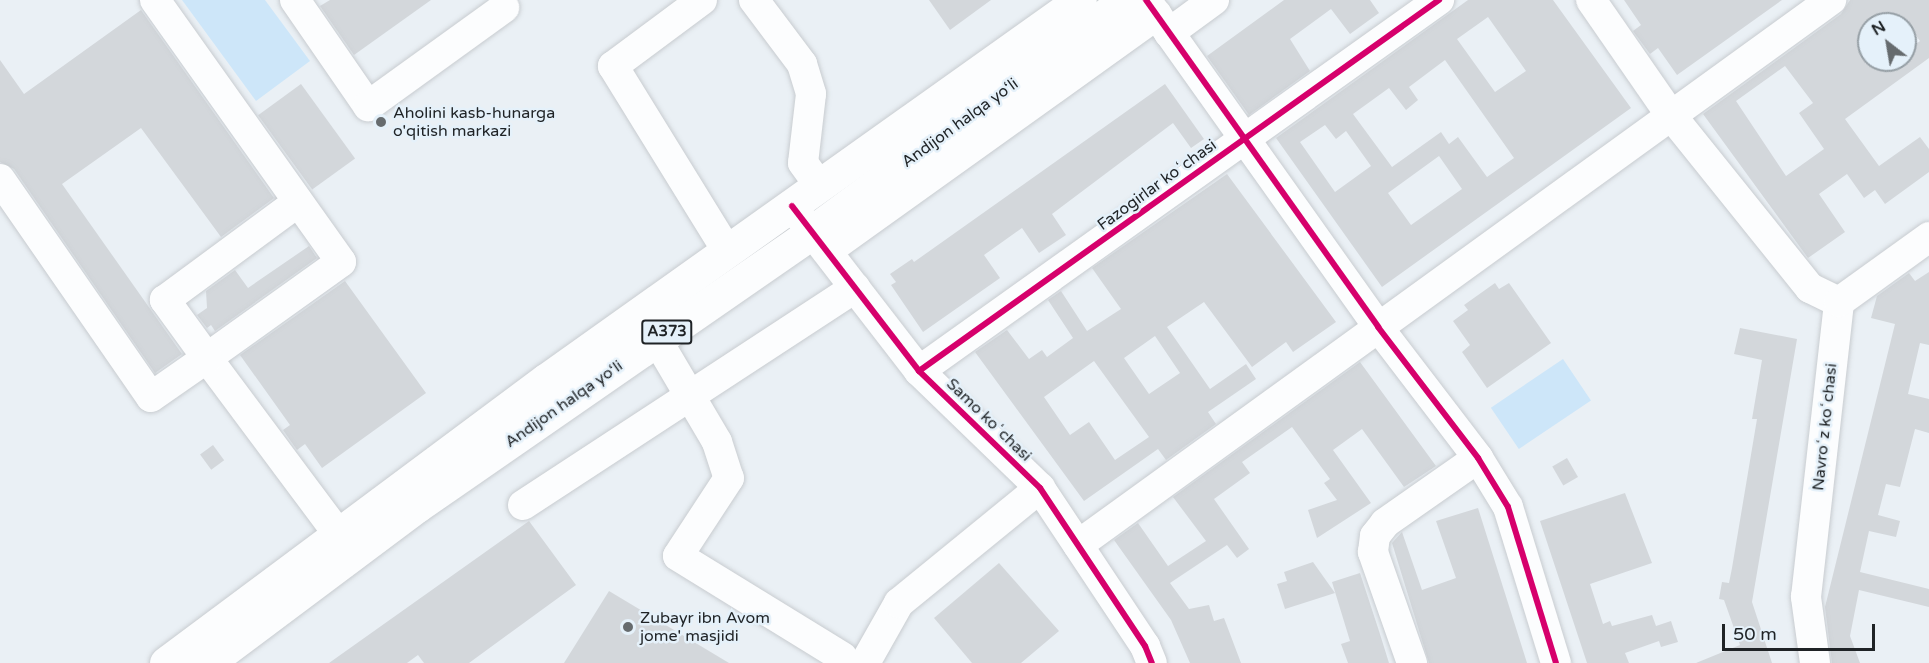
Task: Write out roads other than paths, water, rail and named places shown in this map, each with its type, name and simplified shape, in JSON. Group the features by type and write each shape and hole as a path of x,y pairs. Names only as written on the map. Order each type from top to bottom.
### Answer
{"highway":[{"name":"Andijon halqa yo‘li","path":"166,663 338,534 1080,0"},
{"name":"Andijon halqa yo‘li","path":"207,663 417,506 657,340 819,242 1126,0"}],"street":[{"path":"0,179 151,397 341,262 155,0"},
{"path":"295,0 368,106 504,8"},
{"path":"702,0 613,66 728,252"},
{"path":"753,0 802,64 811,94 803,163 820,186"},
{"path":"819,242 1157,16 1214,0"},
{"name":"Fazogirlar koʻchasi","path":"919,371 1439,0"},
{"path":"1591,0 1670,114 1810,288 1839,302 1929,237"},
{"path":"1078,546 1670,114 1831,0"},
{"path":"1157,16 1378,327 1478,458 1508,507 1556,663"},
{"path":"298,201 165,300 338,534"},
{"name":"Samo koʻchasi","path":"792,206 919,371 1041,488 1145,646 1152,663"},
{"path":"523,505 855,288"},
{"name":"Navroʻz koʻchasi","path":"1815,663 1806,597 1839,302"},
{"path":"657,340 692,394 717,442 729,478 678,556 854,660 899,603 1041,488"},
{"path":"1412,663 1373,552 1375,536 1385,523 1478,458"}],"place":[{"name":"Aholini kasb-hunarga o'qitish markazi","path":"381,122"},
{"name":"Zubayr ibn Avom jome' masjidi","path":"628,627"}]}
